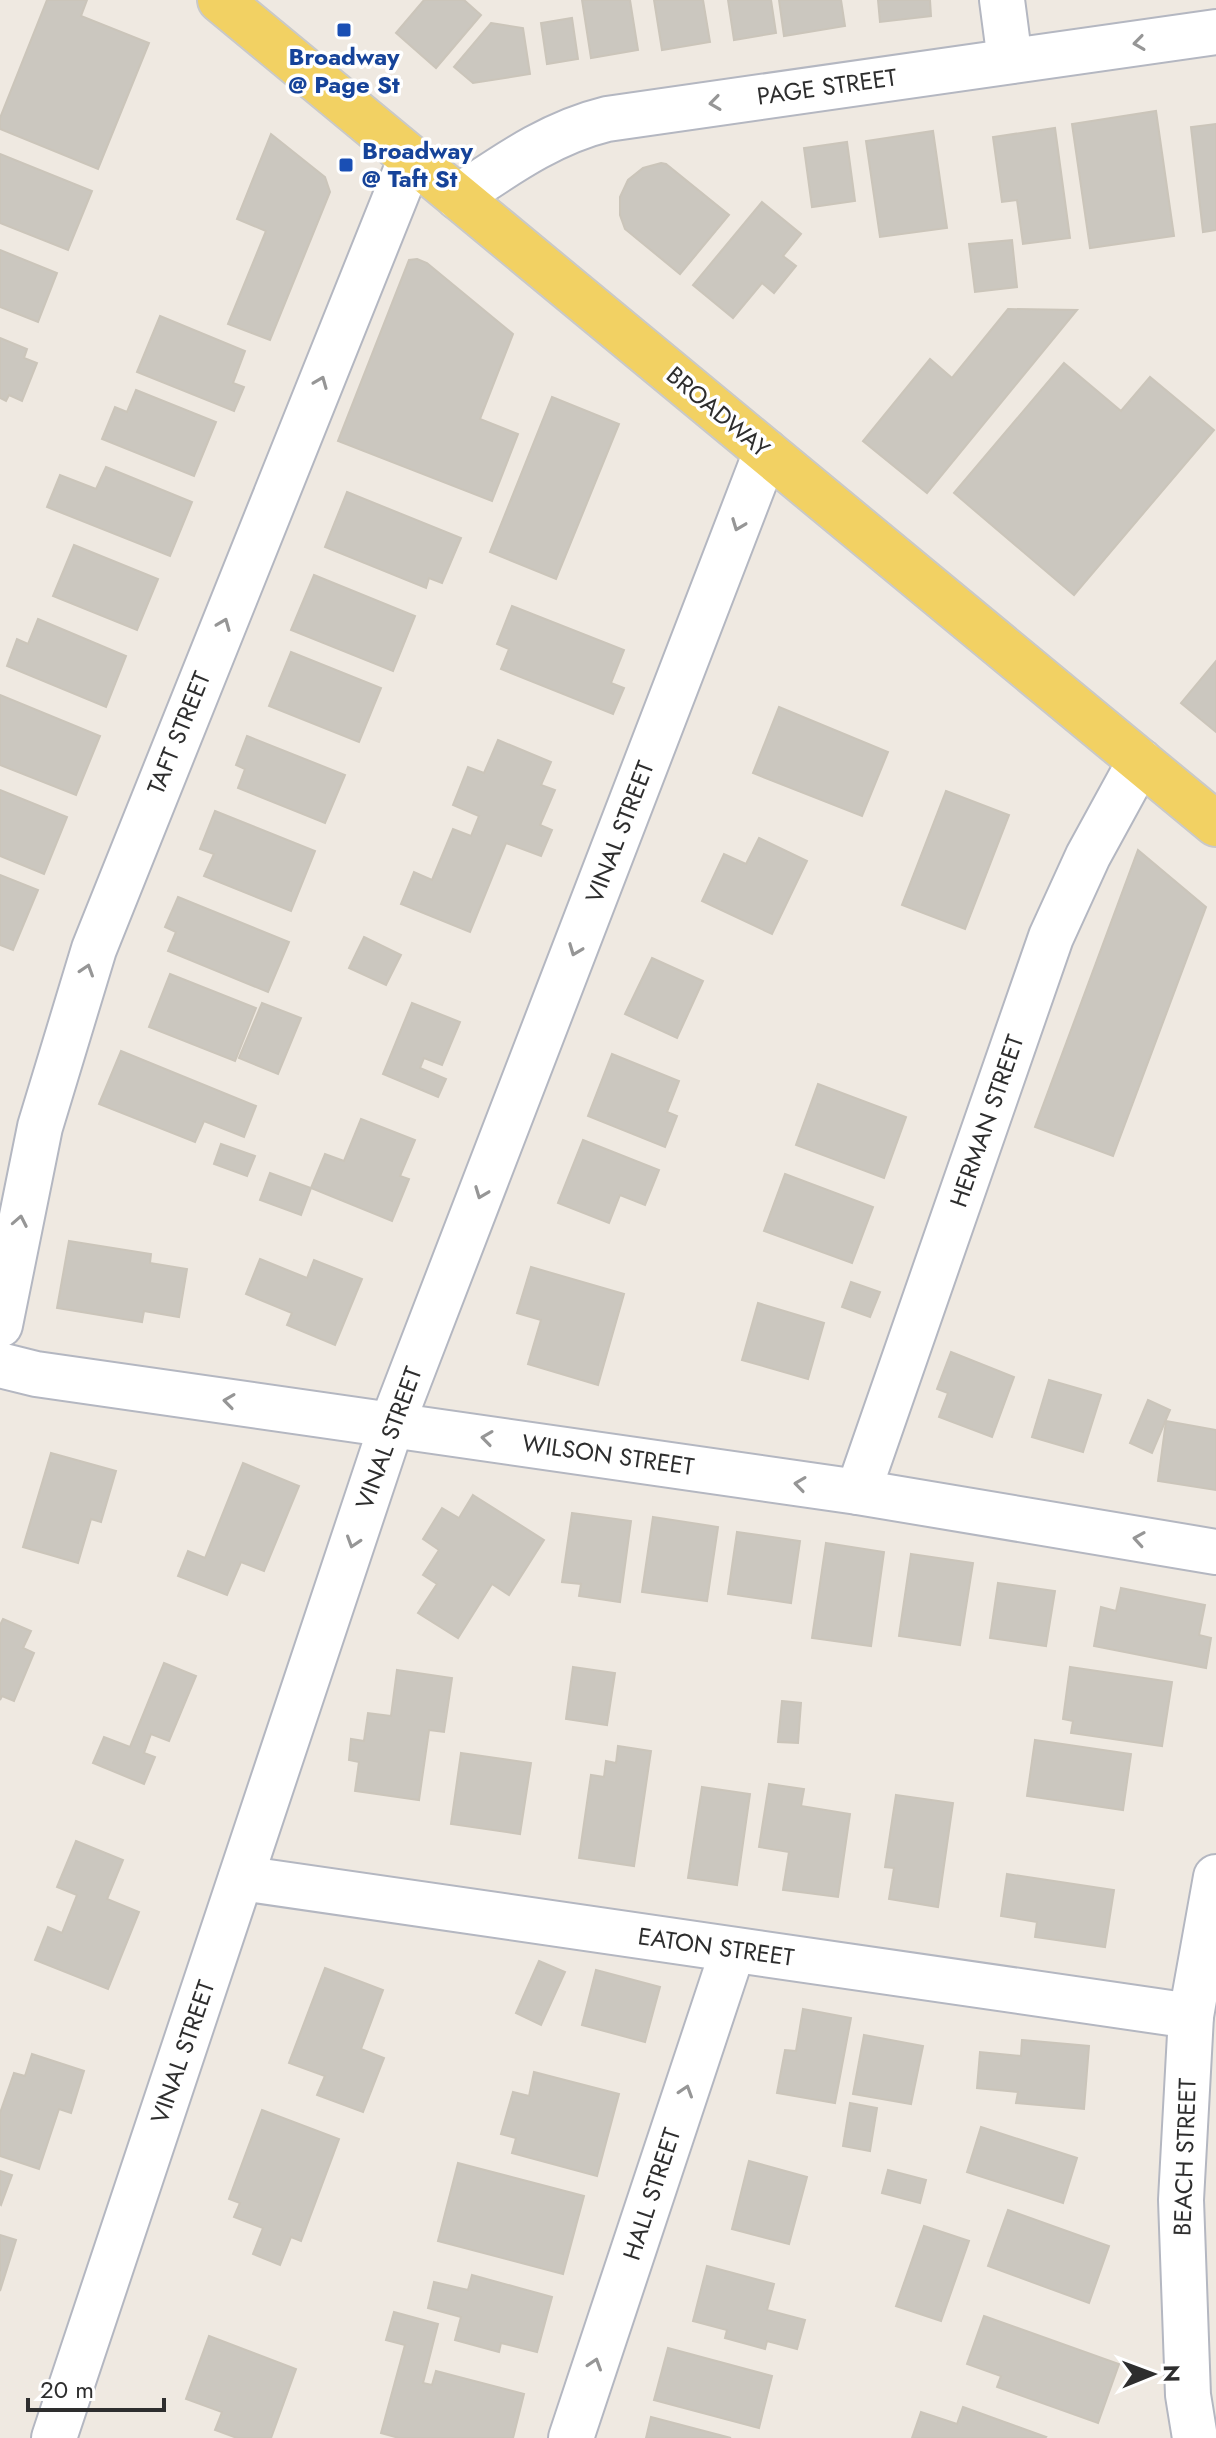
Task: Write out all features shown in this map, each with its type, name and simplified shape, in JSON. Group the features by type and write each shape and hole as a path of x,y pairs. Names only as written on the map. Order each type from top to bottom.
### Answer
{"main road":[{"name":"BROADWAY","path":"220,0 1216,824"}],"street":[{"path":"1002,0 1010,61"},
{"name":"PAGE STREET","path":"458,197 543,141 607,119 1216,32"},
{"name":"TAFT STREET","path":"0,1325 40,1127 94,949 411,158"},
{"name":"VINAL STREET","path":"54,2438 392,1424 766,452"},
{"name":"HERMAN STREET","path":"858,1492 1051,937 1088,856 1140,761"},
{"name":"WILSON STREET","path":"0,1365 36,1374 858,1492 1216,1552"},
{"name":"BEACH STREET","path":"1195,2438 1188,2395 1181,2200 1191,2016 1216,1877"},
{"name":"EATON STREET","path":"241,1878 1191,2016"},
{"name":"HALL STREET","path":"571,2438 733,1950"}],"building":[{"path":"47,0 87,0 81,16 149,43 98,169 0,129 0,118"},
{"path":"424,0 464,0 481,15 436,68 396,33"},
{"path":"582,0 630,0 638,50 591,58"},
{"path":"654,0 703,0 710,42 662,50"},
{"path":"728,0 771,0 776,33 734,40"},
{"path":"779,0 841,0 845,26 784,36"},
{"path":"878,0 930,0 931,16 880,22"},
{"path":"572,18 578,59 547,64 541,23"},
{"path":"491,23 523,28 530,74 473,83 454,67"},
{"path":"1156,111 1174,236 1090,248 1072,124"},
{"path":"1216,124 1216,230 1203,232 1191,127"},
{"path":"1055,128 1070,238 1023,244 1017,200 1002,202 993,137"},
{"path":"933,131 947,228 880,237 866,141"},
{"path":"271,134 325,177 330,192 270,340 228,324 266,231 237,219"},
{"path":"847,142 855,201 812,207 804,148"},
{"path":"0,154 92,191 68,250 0,223"},
{"path":"661,163 729,215 680,274 625,229 620,215 620,197 628,180 643,168"},
{"path":"762,202 801,234 783,256 796,266 774,293 762,283 733,318 693,285"},
{"path":"1012,240 1017,287 975,292 969,244"},
{"path":"0,250 57,273 38,322 0,307"},
{"path":"409,260 427,263 513,334 480,419 518,434 492,501 338,441"},
{"path":"1008,309 1077,310 927,493 863,441 930,359 952,378"},
{"path":"160,316 245,351 233,383 244,387 234,411 137,372"},
{"path":"0,338 27,349 24,358 37,363 22,401 9,395 6,401 0,398"},
{"path":"1064,363 1121,411 1150,377 1214,430 1074,595 954,493"},
{"path":"136,390 216,422 194,476 102,439 115,407 127,412"},
{"path":"552,397 619,424 556,579 490,552"},
{"path":"106,467 192,502 170,556 47,507 60,475 96,489"},
{"path":"347,492 461,538 442,583 429,578 426,588 325,547"},
{"path":"74,545 158,579 137,630 53,596"},
{"path":"314,575 415,616 393,671 291,630"},
{"path":"512,606 624,650 611,683 624,688 613,714 501,669 509,649 497,644"},
{"path":"38,619 126,656 106,707 7,666 17,639 28,644"},
{"path":"291,652 381,688 359,742 269,706"},
{"path":"1216,661 1216,732 1181,703"},
{"path":"0,695 100,736 76,795 0,765"},
{"path":"779,707 888,752 862,816 753,773"},
{"path":"247,736 345,775 325,823 238,788 245,769 236,765"},
{"path":"498,740 551,762 541,785 555,790 540,825 552,830 541,856 506,843 470,932 401,904 414,872 432,880 453,829 471,836 479,816 453,805 468,767 484,773"},
{"path":"0,790 67,817 44,874 0,856"},
{"path":"946,791 1009,815 965,929 902,905"},
{"path":"215,811 315,851 291,911 204,876 214,854 200,849"},
{"path":"759,838 807,861 772,934 702,901 724,854 746,864"},
{"path":"1138,850 1206,907 1113,1156 1035,1127"},
{"path":"0,875 38,890 13,950 0,945"},
{"path":"178,897 289,942 268,992 168,951 176,932 165,927"},
{"path":"364,937 401,955 386,985 349,968"},
{"path":"652,958 703,981 677,1038 625,1014"},
{"path":"170,974 256,1008 235,1061 149,1027"},
{"path":"262,1003 301,1018 278,1074 239,1058"},
{"path":"412,1003 460,1022 442,1065 424,1058 420,1068 446,1079 438,1097 383,1074"},
{"path":"121,1051 256,1106 244,1137 204,1121 195,1142 99,1104"},
{"path":"612,1054 679,1081 667,1112 677,1116 665,1147 588,1116"},
{"path":"818,1084 906,1117 884,1178 796,1145"},
{"path":"361,1119 415,1140 400,1176 409,1179 392,1221 311,1188 325,1154 344,1161"},
{"path":"583,1140 659,1170 645,1205 620,1195 609,1223 558,1203"},
{"path":"221,1144 255,1156 247,1176 214,1164"},
{"path":"270,1173 311,1188 301,1215 260,1200"},
{"path":"785,1174 873,1207 852,1263 764,1231"},
{"path":"69,1241 151,1254 150,1263 187,1269 179,1317 144,1311 142,1322 57,1308"},
{"path":"260,1259 307,1278 314,1260 362,1279 335,1345 287,1325 292,1313 246,1294"},
{"path":"531,1267 624,1294 598,1385 528,1364 541,1320 517,1313"},
{"path":"851,1282 880,1292 870,1317 842,1307"},
{"path":"758,1303 824,1323 808,1379 742,1360"},
{"path":"951,1352 1014,1377 992,1437 939,1417 948,1393 937,1389"},
{"path":"1049,1380 1101,1395 1083,1452 1032,1437"},
{"path":"1148,1400 1170,1410 1152,1453 1130,1443"},
{"path":"1166,1421 1216,1430 1216,1490 1158,1481"},
{"path":"51,1453 116,1471 101,1522 91,1519 78,1563 23,1547"},
{"path":"243,1463 299,1486 264,1571 241,1562 227,1595 178,1576 188,1551 205,1558"},
{"path":"473,1495 544,1540 509,1595 492,1584 458,1638 418,1613 437,1584 423,1575 439,1550 423,1539 442,1508 459,1518"},
{"path":"572,1513 631,1521 620,1602 579,1596 581,1584 562,1582"},
{"path":"653,1517 718,1527 707,1601 642,1592"},
{"path":"737,1532 800,1541 791,1603 728,1594"},
{"path":"826,1543 884,1552 871,1646 812,1638"},
{"path":"911,1554 973,1563 960,1645 899,1636"},
{"path":"998,1583 1055,1591 1046,1646 990,1638"},
{"path":"1121,1588 1205,1605 1199,1635 1211,1638 1206,1668 1094,1646 1101,1607 1116,1611"},
{"path":"3,1619 31,1631 23,1648 34,1653 14,1701 2,1696 0,1700 0,1625"},
{"path":"164,1663 196,1676 169,1741 151,1734 144,1753 155,1757 144,1784 93,1763 104,1737 130,1747"},
{"path":"573,1667 615,1673 607,1725 566,1719"},
{"path":"1070,1667 1172,1682 1162,1746 1071,1733 1073,1721 1063,1719"},
{"path":"397,1670 452,1678 444,1732 429,1730 419,1800 355,1791 359,1762 349,1760 351,1739 364,1741 368,1713 391,1716"},
{"path":"782,1701 801,1703 798,1743 778,1742"},
{"path":"1035,1740 1131,1754 1123,1810 1027,1796"},
{"path":"618,1746 651,1751 634,1866 579,1858 591,1775 604,1777 606,1761 616,1763"},
{"path":"461,1753 531,1763 520,1834 451,1824"},
{"path":"769,1784 804,1789 801,1806 850,1814 838,1897 783,1890 789,1852 759,1847"},
{"path":"702,1787 750,1794 737,1885 688,1878"},
{"path":"896,1795 953,1803 938,1907 889,1899 894,1868 885,1867"},
{"path":"76,1841 123,1860 107,1899 139,1912 108,1989 35,1960 48,1927 62,1933 77,1895 57,1887"},
{"path":"1007,1874 1114,1890 1105,1947 1035,1937 1037,1922 1001,1916"},
{"path":"539,1961 565,1972 541,2025 516,2013"},
{"path":"325,1968 383,1990 361,2049 384,2058 363,2112 317,2095 325,2076 289,2063"},
{"path":"596,1970 660,1987 645,2042 582,2025"},
{"path":"803,2009 851,2018 835,2103 777,2093 785,2050 796,2051"},
{"path":"864,2035 923,2046 911,2104 853,2094"},
{"path":"1022,2040 1089,2046 1084,2109 1016,2103 1018,2092 977,2088 980,2052 1021,2056"},
{"path":"32,2054 84,2071 71,2113 59,2109 39,2169 0,2156 0,2113 14,2073 25,2076"},
{"path":"534,2072 619,2094 597,2176 512,2153 516,2138 501,2134 513,2092 529,2096"},
{"path":"850,2103 877,2108 870,2151 843,2146"},
{"path":"262,2110 339,2139 301,2241 291,2237 280,2265 253,2254 263,2228 234,2217 240,2203 229,2199"},
{"path":"981,2127 1077,2158 1063,2203 967,2172"},
{"path":"749,2161 807,2177 789,2244 732,2229"},
{"path":"458,2163 584,2196 563,2274 438,2241"},
{"path":"888,2170 926,2180 920,2203 882,2193"},
{"path":"0,2171 12,2175 1,2205 0,2204"},
{"path":"1008,2210 1109,2246 1089,2303 988,2266"},
{"path":"924,2226 969,2241 941,2321 896,2306"},
{"path":"0,2235 16,2240 0,2291"},
{"path":"707,2266 774,2284 767,2310 805,2320 797,2349 767,2341 765,2349 725,2338 727,2330 693,2321"},
{"path":"472,2275 552,2297 537,2352 501,2343 499,2352 455,2340 461,2317 428,2308 434,2282 468,2290"},
{"path":"394,2312 438,2324 423,2383 432,2385 436,2371 524,2394 513,2438 399,2438 381,2433 405,2345 386,2340"},
{"path":"984,2316 1119,2364 1098,2423 997,2387 1001,2376 967,2364"},
{"path":"209,2336 296,2369 271,2438 237,2438 215,2430 222,2412 186,2399"},
{"path":"668,2348 772,2376 759,2428 654,2400"},
{"path":"963,2407 1046,2437 912,2438 921,2412 957,2424"},
{"path":"651,2417 731,2438 646,2438"}],"place":[{"name":"Broadway @ Page St","path":"344,30"},
{"name":"Broadway @ Taft St","path":"346,165"}]}
